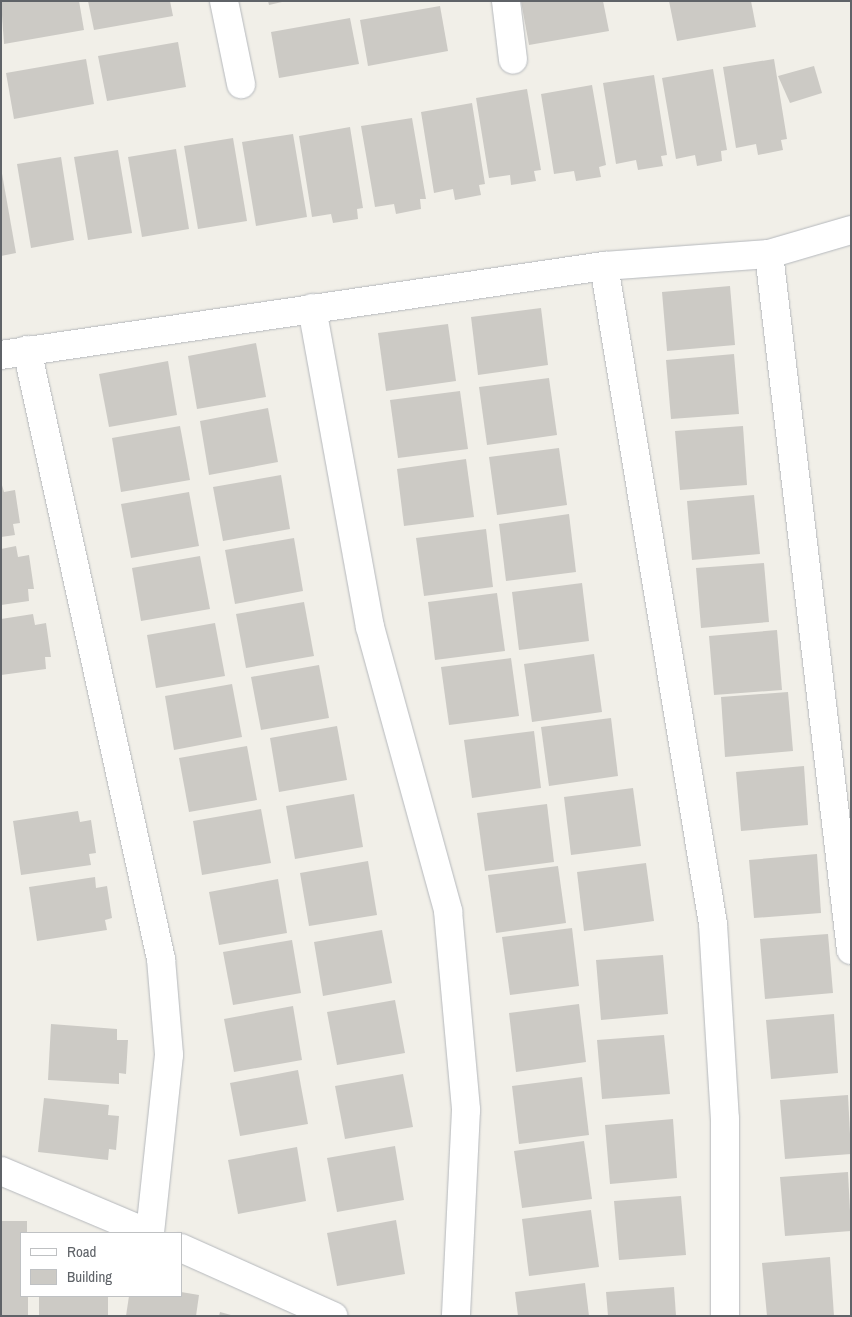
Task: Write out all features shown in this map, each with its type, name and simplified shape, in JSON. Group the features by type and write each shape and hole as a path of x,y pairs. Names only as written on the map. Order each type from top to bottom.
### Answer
{"street":[{"path":"224,1 241,84"},
{"path":"506,1 514,60"},
{"path":"149,1232 169,1055 161,959 14,352 604,266 769,254 851,230"},
{"path":"769,254 840,768 851,950"},
{"path":"604,266 713,924 725,1119 725,1316"},
{"path":"312,308 370,627 439,869 454,957 466,1110 456,1316"},
{"path":"1,1171 147,1232"},
{"path":"182,1248 333,1316"}],"building":[{"path":"1,1 79,1 84,30 4,44"},
{"path":"88,1 170,1 173,16 94,30"},
{"path":"268,1 282,1 282,2 269,5"},
{"path":"521,1 603,1 609,31 529,45"},
{"path":"669,1 751,1 756,27 677,41"},
{"path":"440,6 448,51 368,66 360,20"},
{"path":"350,18 359,64 279,78 271,32"},
{"path":"178,42 186,87 107,101 98,56"},
{"path":"86,59 94,104 14,119 6,73"},
{"path":"774,59 787,139 781,140 783,150 758,155 756,144 736,148 723,67"},
{"path":"814,66 822,93 790,103 778,76"},
{"path":"713,69 727,150 721,151 722,161 697,166 695,155 676,159 662,78"},
{"path":"654,75 667,155 661,156 663,166 638,170 636,160 616,164 603,83"},
{"path":"592,85 606,165 599,167 601,177 576,181 574,171 554,174 541,94"},
{"path":"527,89 541,170 534,171 536,181 511,185 510,175 489,178 476,98"},
{"path":"472,103 485,184 479,185 481,195 455,200 453,189 434,193 421,112"},
{"path":"412,118 426,199 420,199 421,209 396,214 394,204 375,207 361,126"},
{"path":"350,127 363,208 357,209 358,219 333,223 331,214 312,217 299,136"},
{"path":"293,134 307,217 256,226 242,142"},
{"path":"233,138 247,221 198,229 184,146"},
{"path":"176,149 189,229 142,237 128,157"},
{"path":"118,150 132,233 88,240 74,157"},
{"path":"61,157 74,240 31,248 17,164"},
{"path":"1,168 16,253 1,256"},
{"path":"730,286 735,345 667,351 662,292"},
{"path":"541,308 548,365 478,375 471,317"},
{"path":"448,324 456,381 386,391 378,333"},
{"path":"256,343 266,397 197,409 188,356"},
{"path":"734,354 739,414 671,419 666,360"},
{"path":"168,361 177,415 109,427 99,374"},
{"path":"549,378 557,435 487,445 479,387"},
{"path":"460,391 468,449 398,458 390,400"},
{"path":"268,408 278,462 209,475 200,421"},
{"path":"180,426 190,480 121,492 112,438"},
{"path":"743,426 747,485 680,490 675,431"},
{"path":"559,448 567,505 497,515 489,457"},
{"path":"466,459 474,517 404,526 397,469"},
{"path":"281,475 290,529 223,541 213,487"},
{"path":"1,482 4,492 15,490 20,523 13,524 15,535 1,537"},
{"path":"189,492 199,546 131,558 121,504"},
{"path":"754,495 760,554 692,560 687,501"},
{"path":"569,514 576,572 506,581 499,524"},
{"path":"486,529 493,587 424,596 416,538"},
{"path":"294,538 303,591 235,604 225,550"},
{"path":"16,546 18,557 29,555 34,589 28,589 29,601 1,605 1,549"},
{"path":"200,556 210,609 141,621 132,568"},
{"path":"764,563 769,622 701,628 696,568"},
{"path":"582,583 589,641 519,650 512,592"},
{"path":"497,593 505,651 435,660 428,602"},
{"path":"304,602 314,656 246,668 236,614"},
{"path":"33,614 35,625 46,623 51,657 45,657 46,669 1,675 1,619"},
{"path":"215,623 225,676 156,688 147,635"},
{"path":"777,630 782,690 714,695 709,636"},
{"path":"594,654 602,712 532,722 524,664"},
{"path":"511,658 519,716 449,725 441,667"},
{"path":"319,665 329,718 261,730 251,677"},
{"path":"232,684 242,737 174,750 165,696"},
{"path":"788,692 793,751 725,757 721,697"},
{"path":"611,718 618,776 549,786 541,727"},
{"path":"337,726 347,780 279,792 270,738"},
{"path":"534,731 541,788 472,798 464,740"},
{"path":"247,746 257,800 189,812 179,758"},
{"path":"804,766 808,825 741,831 736,772"},
{"path":"633,788 641,846 571,855 564,797"},
{"path":"354,794 363,847 295,859 286,806"},
{"path":"547,804 554,862 485,871 477,813"},
{"path":"261,809 271,863 202,875 193,821"},
{"path":"78,811 80,822 91,820 96,853 89,854 91,865 21,875 13,821"},
{"path":"817,854 821,913 754,918 749,860"},
{"path":"368,861 377,915 309,926 300,873"},
{"path":"646,863 654,921 584,931 577,872"},
{"path":"558,866 566,923 496,933 488,875"},
{"path":"95,877 96,888 107,886 112,918 105,920 107,930 37,941 29,887"},
{"path":"278,879 287,933 219,945 209,892"},
{"path":"572,928 579,986 510,995 502,937"},
{"path":"382,930 392,983 323,996 314,942"},
{"path":"828,934 833,993 765,999 760,939"},
{"path":"292,940 301,993 233,1005 223,952"},
{"path":"663,955 668,1014 601,1020 596,960"},
{"path":"395,1000 405,1053 337,1065 327,1012"},
{"path":"579,1004 586,1062 516,1072 509,1013"},
{"path":"293,1006 302,1060 234,1072 224,1019"},
{"path":"834,1014 838,1073 771,1079 766,1020"},
{"path":"51,1024 117,1029 117,1040 128,1040 126,1074 119,1073 119,1084 48,1080"},
{"path":"664,1035 670,1094 602,1099 597,1040"},
{"path":"298,1070 308,1124 240,1136 230,1083"},
{"path":"403,1074 413,1127 345,1139 335,1086"},
{"path":"582,1077 589,1135 519,1144 512,1086"},
{"path":"848,1095 851,1154 785,1159 780,1100"},
{"path":"44,1098 109,1105 108,1115 119,1116 116,1150 109,1149 108,1160 38,1152"},
{"path":"673,1119 677,1178 610,1184 605,1125"},
{"path":"584,1141 592,1199 522,1208 514,1151"},
{"path":"395,1146 404,1200 337,1212 327,1158"},
{"path":"297,1147 306,1201 238,1214 228,1160"},
{"path":"848,1172 851,1231 785,1236 780,1177"},
{"path":"681,1196 686,1255 619,1260 614,1201"},
{"path":"591,1210 599,1267 529,1276 522,1219"},
{"path":"396,1220 405,1274 337,1286 327,1233"},
{"path":"1,1221 27,1221 27,1232 20,1232 20,1297 28,1297 28,1316 1,1316"},
{"path":"830,1257 834,1316 767,1316 762,1263"},
{"path":"585,1283 589,1316 518,1316 515,1292"},
{"path":"674,1287 676,1316 608,1316 606,1292"},
{"path":"182,1292 199,1295 196,1316 126,1316 129,1297 182,1297"},
{"path":"39,1297 108,1297 108,1316 39,1316"},
{"path":"220,1312 231,1315 231,1316 219,1316"}]}
